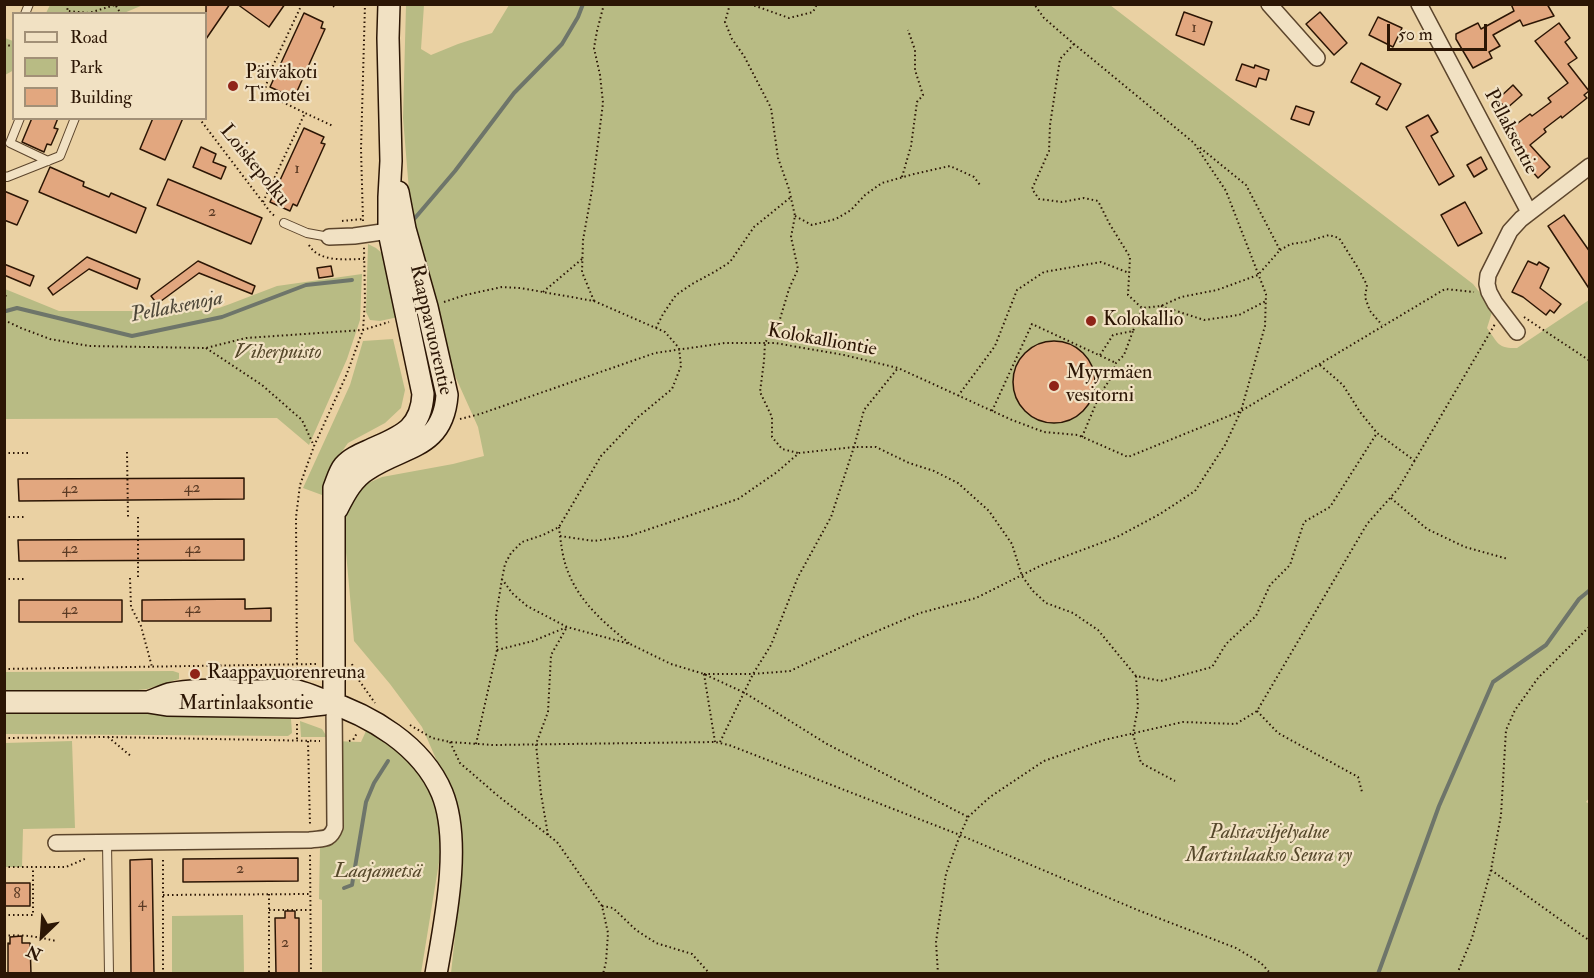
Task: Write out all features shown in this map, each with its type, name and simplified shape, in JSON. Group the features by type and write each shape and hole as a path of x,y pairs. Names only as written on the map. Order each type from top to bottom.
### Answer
{"main road":[{"name":"Raappavuorentie","path":"334,703 334,488 343,467 353,458 396,439 408,431 417,421 422,408 423,394 397,230 391,161 389,4"},
{"name":"Raappavuorentie","path":"333,518 345,493 356,478 368,468 428,438 440,424 446,410 447,395 427,307 397,230"},
{"name":"Martinlaaksontie","path":"4,702 148,702 167,705 297,699 334,703"},
{"path":"334,703 366,717 403,742 418,757 442,792 450,829 452,863 436,974"}],"street":[{"path":"1269,4 1317,58"},
{"name":"Pellaksentie","path":"1419,4 1529,212 1590,166"},
{"path":"1517,332 1509,313 1489,292 1487,284 1488,275 1510,231 1529,212"},
{"path":"329,237 397,230"},
{"path":"56,843 328,838 335,827 334,703"}],"lane":[{"path":"19,120 9,143 48,161"},
{"path":"4,176 7,177 60,156 74,120"},
{"path":"284,223 307,233 329,237"},
{"path":"108,843 109,974"}],"path":[{"path":"66,4 67,12"},
{"path":"302,4 270,72 264,93 333,126"},
{"path":"329,4 335,8"},
{"path":"297,741 296,517 300,485 363,330 365,301 361,148 365,4"},
{"path":"594,301 582,272 582,259 603,103 594,48 604,4"},
{"path":"730,4 725,22 732,39 744,56 771,108 778,158 795,216 791,237 798,269 780,319 765,343 760,392 772,417 772,437 782,449 799,453 876,447 958,483 989,511 1012,544 1023,576 1034,591 1046,603 1072,614 1098,630 1136,676 1138,707 1133,734 1141,763 1175,781"},
{"path":"750,4 789,18 813,12 817,4"},
{"path":"1034,4 1044,18 1074,44 1246,184 1280,250"},
{"path":"92,12 117,5"},
{"path":"902,177 911,146 917,102 923,95 915,70 915,50 908,30"},
{"path":"1074,44 1059,59 1050,125 1049,152 1032,189 1039,199 1062,202 1084,198 1098,201 1130,257 1128,295 1142,308 1161,306 1180,297 1217,290 1258,275 1280,250 1291,244 1329,235 1339,238 1367,285 1365,297 1370,311 1382,326"},
{"path":"263,202 305,113"},
{"name":"Loiskepolku","path":"201,120 273,215 284,223"},
{"path":"704,674 790,671 863,637 920,614 976,598 1042,565 1117,537 1160,514 1195,491 1225,445 1241,411 1265,326 1266,294 1226,192 1194,143"},
{"path":"795,216 812,225 836,219 851,210 882,183 950,166 974,177 980,185"},
{"path":"656,328 676,295 730,262 754,227 791,197"},
{"path":"336,222 363,219"},
{"path":"543,292 582,259"},
{"path":"958,396 995,346 1017,291 1044,272 1101,262 1129,273"},
{"path":"435,305 465,295 502,287 594,301 665,332 679,348 681,366 672,389 637,418 601,456 559,526 522,542 511,553 505,564 496,616 497,650 476,744"},
{"name":"Kolokalliontie","path":"440,424 480,414 655,352 725,343 775,343 844,355 898,368 992,412 1044,432 1080,436 1128,457 1241,411 1445,289 1489,292"},
{"path":"4,291 6,295 4,299"},
{"path":"1161,306 1204,320 1239,315 1266,301"},
{"path":"1080,436 1100,394 1111,378 1116,363 1124,355 1142,308"},
{"path":"938,974 936,942 946,874 968,817 990,797 1044,761 1104,740 1183,722 1236,724 1257,711 1367,524 1398,489 1509,313 1590,361"},
{"path":"4,320 50,339 89,346 206,348 246,338 363,330 389,322"},
{"path":"992,412 1032,324 1116,363"},
{"path":"1100,356 1113,335 1133,331"},
{"path":"206,348 262,385 302,420 314,446"},
{"path":"1320,365 1343,385 1377,433 1415,461"},
{"path":"719,743 753,674 771,645 798,577 831,517 864,410 898,368"},
{"path":"1136,676 1161,681 1212,667 1226,644 1256,616 1270,585 1290,565 1304,522 1330,507 1377,433"},
{"path":"127,452 128,517"},
{"path":"4,453 30,453"},
{"path":"560,536 594,541 629,536 738,500 799,453"},
{"path":"1391,498 1427,529 1465,547 1508,559"},
{"path":"4,517 24,517"},
{"path":"138,517 138,578"},
{"path":"559,526 563,555 571,579 583,599 603,622 630,644"},
{"path":"130,578 131,607 141,626 152,667"},
{"path":"4,579 26,579"},
{"path":"502,579 512,593 527,606 567,627 630,644 671,664 704,674 745,693 827,744 968,817"},
{"path":"1457,974 1472,938 1491,870 1501,815 1506,729 1515,710 1538,678 1590,626"},
{"path":"497,650 533,641 567,627"},
{"path":"548,835 536,744 548,712 551,654 567,627"},
{"path":"4,669 353,664 358,679 374,703 353,741 108,737 4,738"},
{"path":"704,674 715,742"},
{"path":"1257,711 1278,733 1358,777 1362,792"},
{"path":"403,720 432,738 450,742 476,744 715,742 740,749 960,835 1140,911 1236,948 1261,963 1271,974"},
{"path":"108,737 132,757"},
{"path":"308,741 311,974"},
{"path":"450,742 460,763 557,842 602,906 608,933 603,974"},
{"path":"163,842 163,974"},
{"path":"4,915 33,915 33,867"},
{"path":"1491,870 1590,941"},
{"path":"269,894 269,974"},
{"path":"163,895 310,894"},
{"path":"602,906 613,908 636,930 656,943 692,954 710,974"},
{"path":"269,910 311,910"},
{"path":"4,936 41,937 56,941"}],"green space":[{"path":"50,4 143,5 126,12 46,12"},
{"name":"Palstaviljelyalue Martinlaakso Seura ry","path":"406,5 424,5 421,49 431,55 492,33 509,5 1110,5 1473,284 1493,309 1487,328 1501,346 1517,348 1589,300 1590,797 1586,802 1590,804 1589,973 451,973 463,862 460,826 451,793 422,727 354,641 343,519 357,488 382,477 484,456 478,427 447,358 412,227 403,118"},
{"path":"5,38 12,41 12,71 5,75"},
{"path":"368,244 384,255 398,317 380,321 370,320 366,312"},
{"name":"Viherpuisto","path":"362,274 360,320 347,359 309,445 277,418 5,419 5,289 59,311 198,311 219,308 277,286"},
{"path":"393,339 405,390 401,408 385,423 348,443 330,468 322,495 303,488 350,385 363,341"},
{"path":"279,670 289,674 293,683 283,688 231,680 233,671"},
{"path":"173,671 179,673 179,679 147,689 111,693 5,693 4,672"},
{"path":"150,712 291,719 292,733 288,736 5,734 4,713"},
{"path":"300,721 322,729 327,737 301,737"},
{"name":"Laajametsä","path":"366,731 391,745 408,760 432,797 440,824 441,850 421,973 322,973 322,900 319,899 320,846 328,838 334,741 361,742"},
{"path":"72,741 75,828 23,829 22,867 5,867 5,743"},
{"path":"243,915 244,973 172,973 172,916"}],"building":[{"path":"206,4 230,4 207,38 207,12"},
{"path":"237,4 285,4 269,27"},
{"path":"1511,4 1547,4 1554,16 1523,26 1520,20 1493,35 1500,46 1489,52 1492,58 1473,68 1456,39 1456,34 1478,23 1481,29 1514,11"},
{"path":"1184,12 1212,22 1204,45 1176,35"},
{"path":"1320,12 1347,43 1334,55 1306,24"},
{"path":"304,13 323,22 321,28 325,29 294,98 270,87"},
{"path":"1378,17 1402,28 1393,47 1369,35"},
{"path":"1559,23 1570,38 1565,42 1577,58 1568,64 1589,91 1584,95 1587,98 1544,129 1546,132 1530,145 1550,167 1538,178 1525,163 1528,160 1506,132 1551,102 1548,98 1568,83 1535,41"},
{"path":"1361,63 1401,84 1387,110 1376,104 1380,97 1351,82"},
{"path":"1242,64 1254,68 1255,65 1269,70 1266,80 1259,78 1256,87 1236,80"},
{"path":"1513,85 1522,95 1506,109 1498,99"},
{"path":"1296,106 1314,112 1309,125 1291,119"},
{"path":"1428,115 1438,132 1431,136 1454,176 1439,185 1406,127"},
{"path":"31,120 57,120 54,128 58,129 51,145 47,144 44,152 22,142"},
{"path":"152,120 182,120 165,160 140,149"},
{"path":"304,128 324,137 321,143 325,144 297,206 293,204 290,211 270,202"},
{"path":"201,147 216,154 213,162 226,167 221,179 193,167"},
{"path":"1481,157 1487,169 1474,177 1467,165"},
{"path":"50,167 84,182 83,186 109,197 111,193 146,208 136,233 39,192"},
{"path":"168,179 262,218 251,244 157,205"},
{"path":"4,191 28,201 17,225 4,220"},
{"path":"1465,202 1482,233 1458,246 1441,215"},
{"path":"1564,215 1590,252 1590,290 1548,226"},
{"path":"87,257 140,279 137,289 89,269 53,295 48,288"},
{"path":"198,261 255,286 252,294 199,273 157,304 151,296"},
{"path":"1528,261 1537,265 1539,262 1549,268 1540,288 1561,304 1554,313 1550,310 1546,315 1523,297 1512,292"},
{"path":"4,264 34,276 30,286 4,275"},
{"path":"331,266 333,276 319,278 317,268"},
{"name":"Myyrmäen vesitorni","path":"1054,341 1070,345 1083,353 1091,366 1095,382 1091,398 1083,411 1070,419 1054,423 1038,419 1025,411 1017,398 1013,382 1017,366 1025,353 1038,345"},
{"path":"244,478 244,499 19,501 18,479"},
{"path":"244,539 244,560 19,561 18,540"},
{"path":"245,599 245,609 271,608 271,621 142,621 142,600"},
{"path":"19,600 122,600 122,622 19,622"},
{"path":"298,858 298,881 183,882 183,859"},
{"path":"152,859 154,974 131,974 130,860"},
{"path":"4,883 30,883 30,906 4,906"},
{"path":"285,911 295,911 295,918 299,918 299,974 276,974 275,918 285,918"},
{"path":"22,936 22,943 30,943 31,974 8,974 10,937"}],"waterway":[{"name":"Pellaksenoja","path":"415,218 455,171 514,93 562,44 583,4"},
{"name":"Pellaksenoja","path":"6,311 17,308 132,336 222,317 306,285 352,280"},
{"path":"1378,974 1439,806 1493,682 1546,645 1579,599 1590,590"},
{"path":"344,888 352,885 366,802 374,783 388,761"}],"place":[{"name":"Päiväkoti Timotei","path":"233,86"},
{"name":"Kolokallio","path":"1091,321"},
{"name":"Myyrmäen vesitorni","path":"1054,386"},
{"name":"Raappavuorenreuna","path":"195,674"}]}
